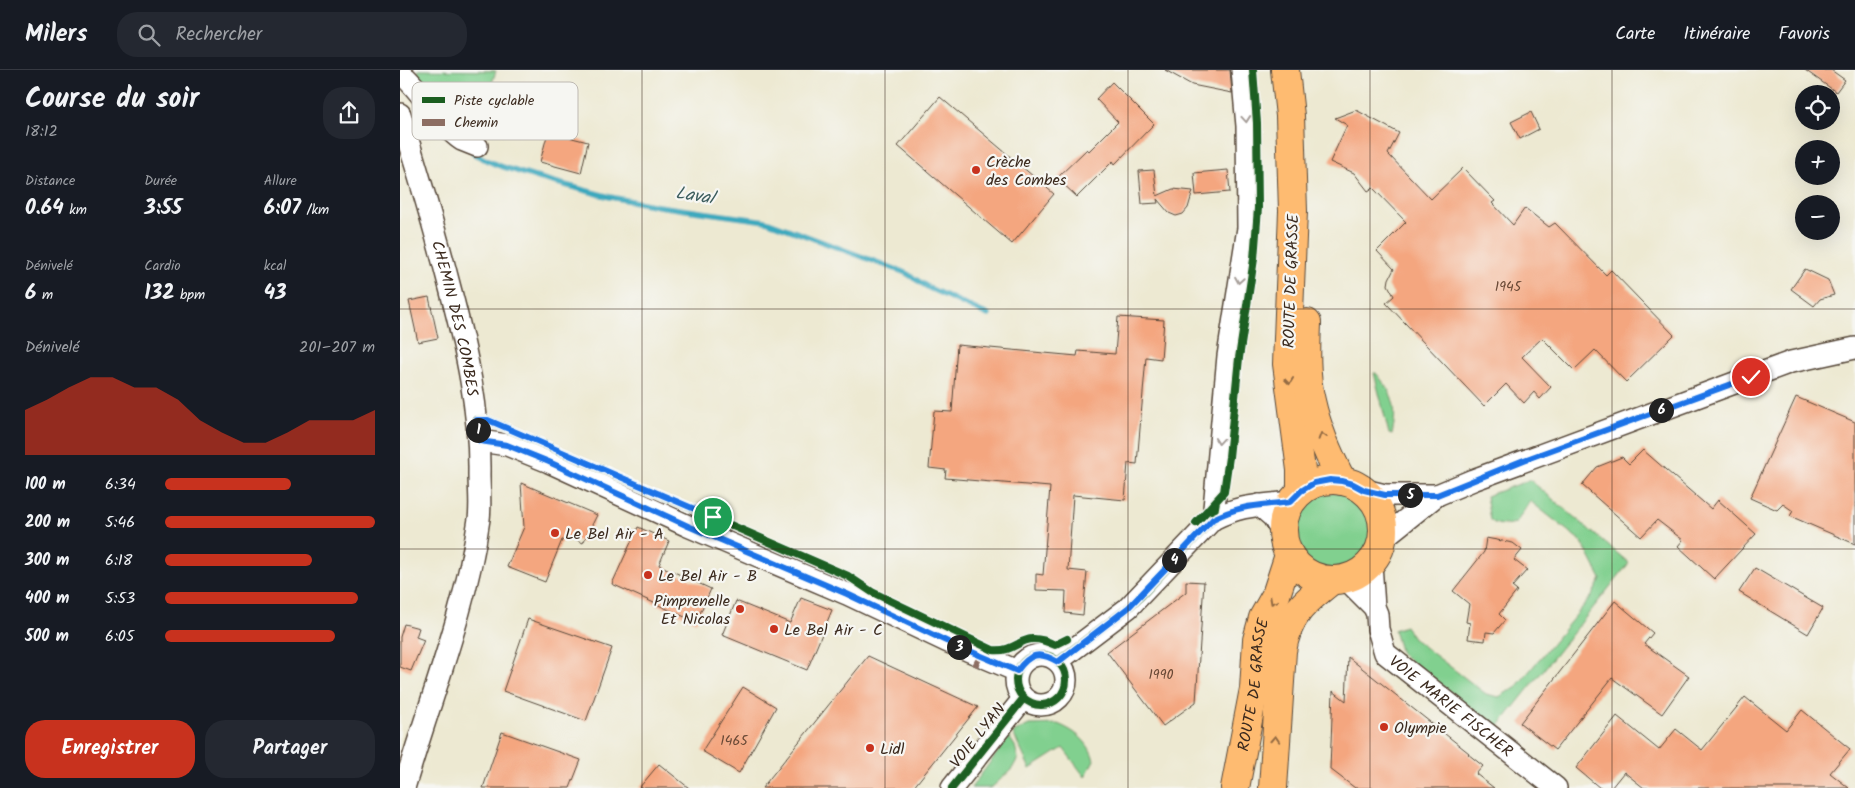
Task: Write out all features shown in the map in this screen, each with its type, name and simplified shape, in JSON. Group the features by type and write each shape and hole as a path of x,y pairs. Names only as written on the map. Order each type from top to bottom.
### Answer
{"main road":[{"name":"ROUTE DE GRASSE","path":"1285,70 1290,116 1293,211 1288,364 1301,470 1296,497"},
{"name":"ROUTE DE GRASSE","path":"1304,70 1307,103 1310,206 1306,352 1311,401 1324,442 1353,485"},
{"path":"1330,480 1353,485 1373,500 1380,512 1383,524 1383,538 1379,552 1371,564 1360,573 1338,580 1314,577 1300,569 1285,544 1284,516 1296,497 1314,483 1330,480"},
{"name":"ROUTE DE GRASSE","path":"1235,788 1254,689 1257,640 1264,618 1276,596 1285,544"},
{"name":"ROUTE DE GRASSE","path":"1272,788 1285,632 1297,610 1338,580"},
{"path":"1249,788 1254,689"}],"street":[{"path":"1213,519 1216,501 1222,405 1248,228 1247,126 1242,70"},
{"name":"CHEMIN DES COMBES","path":"400,114 430,213 464,339 472,380 480,441 479,517 470,573 404,788"},
{"path":"462,140 477,146"},
{"path":"1383,538 1437,495 1524,460 1791,362 1855,348"},
{"path":"480,441 507,445 549,462 688,526 1017,671"},
{"path":"1353,485 1385,495 1437,495"},
{"path":"1058,662 1128,608 1213,519 1245,506 1296,497"},
{"path":"1258,505 1273,517 1285,544"},
{"name":"VOIE MARIE FISCHER","path":"1371,564 1374,607 1385,653 1556,788"},
{"path":"1338,580 1374,607"},
{"path":"1035,655 1048,656 1058,662 1066,674 1066,688 1058,700 1047,706 1034,706 1023,700 1016,686 1017,671 1024,661 1035,655"},
{"name":"VOIE LYAN","path":"952,788 1023,700"}],"green space":[{"path":"418,70 496,71 492,82 422,82 418,76"},
{"path":"1374,373 1376,373 1387,388 1393,401 1395,416 1392,435 1389,434"},
{"path":"1530,480 1629,563 1497,728 1401,654 1394,630 1405,626 1414,639 1486,694 1499,697 1517,686 1591,597 1601,579 1582,542 1530,501 1516,523 1499,525 1490,520 1486,496"},
{"path":"1326,493 1340,493 1354,499 1365,510 1371,524 1368,546 1360,558 1340,569 1326,569 1312,563 1301,552 1295,538 1295,524 1301,510 1312,499"},
{"path":"1058,724 1070,730 1089,747 1094,760 1085,777 1063,748 1030,769 1013,733 1029,725"},
{"path":"1009,737 1015,746 1018,758 1012,769 991,788 971,788"}],"building":[{"path":"1165,70 1230,70 1232,93 1192,85"},
{"path":"1805,70 1831,70 1845,80 1840,87 1840,85 1826,85"},
{"path":"1112,82 1154,124 1115,164 1113,161 1077,197 1057,178 1087,149 1089,151 1118,122 1096,99"},
{"name":"Crèche des Combes","path":"940,97 1054,194 1012,244 898,146"},
{"path":"1356,110 1399,133 1388,154 1431,199 1463,168 1495,201 1492,203 1513,225 1525,208 1549,227 1555,223 1606,275 1611,270 1674,335 1626,382 1595,350 1574,370 1542,338 1522,357 1551,387 1540,399 1534,392 1524,403 1506,384 1484,406 1386,303 1394,296 1388,285 1394,269 1377,251 1406,222 1373,188 1368,191 1354,173 1330,162 1347,125 1335,118"},
{"path":"1531,112 1539,129 1520,139 1511,122"},
{"path":"546,140 578,140 588,142 581,173 540,162"},
{"path":"1154,170 1157,196 1173,189 1193,191 1188,208 1183,214 1176,216 1169,213 1157,199 1158,203 1142,204 1139,171"},
{"path":"1228,170 1230,192 1196,195 1194,173"},
{"path":"1805,269 1828,280 1834,295 1820,299 1814,306 1791,289"},
{"path":"429,297 438,338 418,342 409,301"},
{"path":"1118,317 1164,320 1161,359 1146,357 1137,464 1128,463 1125,500 1073,495 1068,570 1087,572 1083,615 1065,613 1066,591 1036,590 1036,574 1043,575 1050,487 945,478 946,470 929,468 934,411 952,412 957,345 1077,356 1078,351 1115,354"},
{"path":"1796,397 1855,422 1855,544 1790,516 1793,511 1783,504 1777,510 1750,498"},
{"path":"1643,450 1711,509 1718,500 1756,534 1714,579 1678,546 1683,540 1657,520 1641,537 1582,485 1597,467 1622,457 1629,464"},
{"name":"Le Bel Air - A","path":"521,483 597,515 583,543 575,539 562,540 545,582 507,567 524,527"},
{"name":"Le Bel Air - B","path":"638,527 669,541 659,565 711,589 696,622 612,584"},
{"path":"1486,538 1513,543 1522,550 1514,560 1527,570 1512,587 1517,591 1499,614 1505,620 1494,633 1486,632 1485,641 1468,639 1470,623 1466,622 1469,604 1453,591 1484,552"},
{"path":"1755,568 1823,608 1808,634 1739,592"},
{"path":"1186,581 1204,582 1196,702 1163,726 1107,652 1186,592"},
{"name":"Le Bel Air - C","path":"801,598 832,610 807,670 722,635 736,601 790,623"},
{"path":"1615,601 1653,633 1644,644 1689,676 1662,714 1612,678 1555,750 1520,723"},
{"path":"528,619 612,648 586,721 503,691"},
{"path":"404,624 419,628 416,637 424,640 411,671 400,667 400,637"},
{"name":"Lidl","path":"868,656 978,707 913,788 762,788"},
{"name":"Olympie","path":"1348,657 1469,753 1483,766 1476,774 1494,788 1355,788 1330,769 1333,691 1346,701"},
{"path":"743,687 776,707 739,773 702,751"},
{"path":"1745,697 1786,730 1802,710 1850,749 1830,773 1849,788 1644,788 1624,772 1611,788 1600,788 1576,768 1617,716 1659,750 1676,729 1702,750"},
{"path":"502,732 581,760 570,788 483,788"},
{"path":"659,764 689,788 639,788"}],"waterway":[{"name":"Laval","path":"474,154 497,165 610,197 658,206 766,221 906,273 929,288 988,315"}],"marked path":[{"path":"975,666 987,644"}],"cycle path":[{"path":"1196,523 1224,492 1239,358 1254,259 1258,208 1257,123 1253,70"},
{"path":"477,420 488,420 848,576 872,592 993,650 1010,648 1027,640 1043,640 1055,645 1067,639"},
{"path":"1058,661 1141,596 1213,519 1216,501"},
{"path":"1036,655 1046,655 1059,662 1066,675 1066,680 1066,685 1059,698 1046,705 1036,705 1027,701 1020,694 1016,685 1016,675 1020,666 1027,659 1036,655"},
{"path":"952,788 1023,699"}],"place":[{"name":"Crèche des Combes","path":"976,170"},
{"name":"Le Bel Air - A","path":"555,533"},
{"name":"Le Bel Air - B","path":"648,575"},
{"name":"Pimprenelle Et Nicolas","path":"740,609"},
{"name":"Le Bel Air - C","path":"774,629"},
{"name":"Olympie","path":"1384,727"},
{"name":"Lidl","path":"870,748"}],"route":[{"path":"713,517 488,420 477,420 480,441 507,445 549,462 728,544 847,594 946,641 1017,671 1024,661 1035,655 1048,656 1058,662 1128,608 1213,519 1230,511 1245,506 1290,502 1301,491 1314,483 1330,480 1342,481 1364,490 1385,495 1437,495 1524,460 1751,377"}]}
